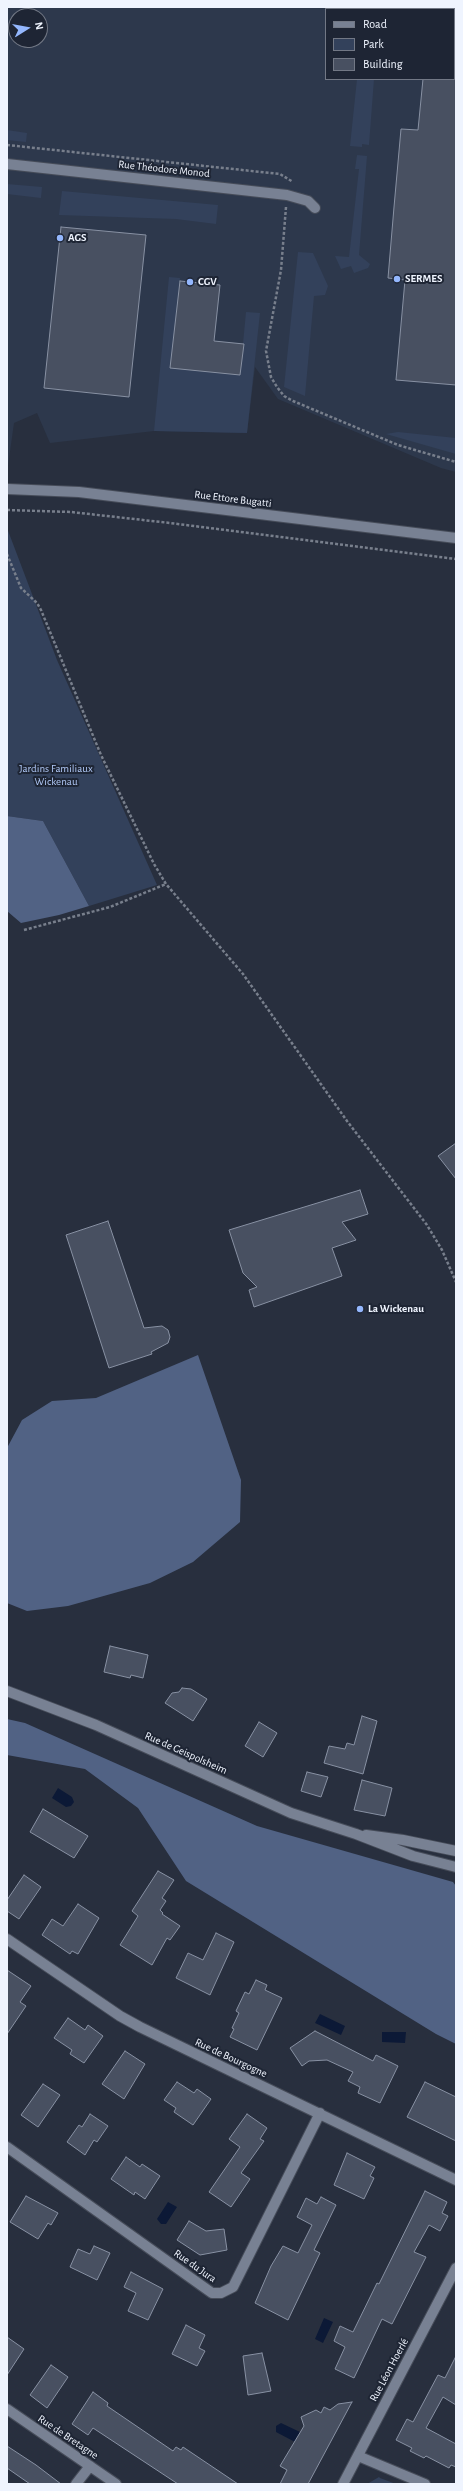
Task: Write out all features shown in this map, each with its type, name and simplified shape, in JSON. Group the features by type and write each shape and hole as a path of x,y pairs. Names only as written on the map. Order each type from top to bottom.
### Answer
{"street":[{"name":"Rue Théodore Monod","path":"7,164 287,195 308,201 315,208"},
{"name":"Rue Ettore Bugatti","path":"7,489 79,492 456,538"},
{"name":"Rue de Geispolsheim","path":"7,1691 88,1722 291,1813 356,1834 413,1856 456,1867"},
{"name":"Rue de Geispolsheim","path":"356,1834 403,1840 456,1851"},
{"name":"Rue de Bourgogne","path":"7,1939 120,2016 160,2038 320,2113 456,2180"},
{"name":"Rue du Jura","path":"7,2147 212,2293 221,2292 234,2287 320,2113"},
{"name":"Rue Léon Hoerlé","path":"343,2484 456,2268"},
{"name":"Rue de Bretagne","path":"7,2409 116,2484"},
{"path":"358,2456 425,2484"},
{"path":"76,2484 90,2466"}],"path":[{"path":"7,145 280,174 295,183"},
{"path":"287,195 281,270 266,351 271,377 277,387 284,396 293,401 369,433 398,445 456,462"},
{"path":"7,510 71,512 456,559"},
{"path":"7,554 21,588 37,603 41,610 101,755 154,864 166,884 243,974 347,1121 427,1225 442,1250 456,1282"},
{"path":"24,930 110,906 166,884"}],"shaded area":[{"path":"7,7 456,7 456,472 441,468 278,399 255,367 247,433 154,431 50,443 37,413 14,423 7,473"},
{"path":"7,816 43,821 89,906 59,915 21,923 7,911"},
{"path":"198,1355 241,1480 240,1522 193,1562 150,1583 68,1606 27,1611 7,1603 7,1448 22,1420 52,1401 96,1398"},
{"path":"7,1719 25,1723 257,1826 453,1882 456,1886 456,2044 436,2034 186,1881 138,1808 85,1769 7,1755"},
{"path":"58,1788 72,1797 74,1802 71,1806 66,1807 52,1798"},
{"path":"320,2014 345,2026 341,2035 315,2023"},
{"path":"382,2032 406,2032 405,2043 382,2042"},
{"path":"168,2202 177,2207 166,2224 161,2224 157,2219"},
{"path":"324,2318 333,2322 323,2343 315,2339"},
{"path":"281,2423 300,2432 295,2442 276,2432 276,2426"}],"green space":[{"path":"456,7 456,16 455,8 414,8"},
{"path":"357,80 374,80 369,145 362,144 362,147 350,146"},
{"path":"7,130 27,133 26,142 7,140"},
{"path":"357,155 367,156 359,255 370,264 368,268 354,273 351,266 341,269 335,256 349,257 359,169 355,169"},
{"path":"7,184 42,187 41,198 7,194"},
{"path":"62,191 218,205 216,224 176,219 59,215"},
{"path":"298,252 313,253 328,286 325,295 314,296 305,396 284,387"},
{"path":"169,277 180,278 171,368 240,375 246,312 260,313 247,433 154,431"},
{"path":"398,432 456,438 456,454 386,434"},
{"name":"Jardins Familiaux Wickenau","path":"7,528 57,660 157,885 89,906 43,821 7,816"},
{"path":"379,2477 380,2478 396,2484 367,2484"}],"building":[{"path":"456,79 456,385 396,380 405,280 388,278 394,207 401,129 418,130 423,80"},
{"path":"61,227 146,235 129,397 44,388"},
{"path":"180,281 220,285 214,341 244,344 240,375 170,368"},
{"path":"456,1143 456,1179 438,1156"},
{"path":"360,1190 368,1214 342,1222 356,1240 332,1248 342,1276 254,1307 249,1290 257,1287 243,1273 229,1230"},
{"path":"108,1221 144,1328 162,1326 168,1330 170,1337 168,1343 151,1352 152,1354 109,1368 66,1235"},
{"path":"110,1646 148,1655 143,1678 131,1675 130,1678 104,1672"},
{"path":"182,1688 191,1689 207,1699 193,1721 165,1703 172,1693 179,1692"},
{"path":"362,1716 377,1721 363,1774 324,1763 329,1746 345,1749 347,1743 354,1745"},
{"path":"259,1722 277,1733 263,1757 245,1746"},
{"path":"307,1772 328,1777 321,1797 301,1791"},
{"path":"362,1780 392,1788 385,1816 354,1810"},
{"path":"43,1809 88,1836 74,1858 30,1832"},
{"path":"158,1871 174,1880 162,1898 166,1901 160,1910 163,1913 162,1914 180,1926 170,1940 167,1938 152,1965 120,1945 138,1916 132,1911"},
{"path":"24,1875 41,1887 19,1919 7,1911 7,1900"},
{"path":"78,1904 99,1918 78,1954 72,1951 70,1954 42,1935 52,1919 63,1926"},
{"path":"216,1933 234,1942 210,1995 176,1978 188,1953 203,1960"},
{"path":"7,1970 31,1986 20,2002 26,2006 7,2034"},
{"path":"256,1980 267,1985 265,1990 282,1998 257,2050 230,2037 234,2029 232,2028 239,2013 236,2011 245,1992 249,1994"},
{"path":"68,2018 85,2030 88,2025 103,2036 84,2063 70,2054 72,2050 54,2038"},
{"path":"315,2031 373,2061 376,2055 398,2066 380,2103 358,2093 360,2087 348,2081 353,2072 327,2060 309,2061 302,2066 290,2048"},
{"path":"125,2051 145,2064 124,2099 102,2084"},
{"path":"177,2082 194,2093 197,2089 211,2099 193,2125 174,2112 176,2108 164,2100"},
{"path":"425,2082 456,2097 456,2141 407,2117"},
{"path":"43,2084 60,2095 38,2127 21,2115"},
{"path":"90,2114 108,2126 97,2142 94,2140 85,2155 67,2142 79,2125 82,2127"},
{"path":"247,2114 267,2128 260,2139 264,2141 241,2173 250,2179 231,2207 209,2192 240,2147 229,2139"},
{"path":"347,2153 375,2167 370,2176 374,2178 364,2199 334,2185"},
{"path":"126,2157 140,2167 142,2164 160,2176 145,2199 135,2192 134,2195 111,2179"},
{"path":"425,2191 447,2202 442,2213 448,2216 440,2231 429,2225 414,2252 426,2257 392,2324 382,2319 354,2378 335,2369 345,2347 334,2341 340,2326 353,2332 377,2283 379,2284"},
{"path":"26,2196 58,2213 51,2225 48,2223 38,2239 10,2222"},
{"path":"321,2197 336,2205 314,2250 320,2253 288,2320 255,2303 271,2266 283,2246 298,2253 312,2225 297,2217 306,2198 317,2204"},
{"path":"189,2221 206,2231 224,2229 227,2250 200,2255 177,2240"},
{"path":"94,2246 110,2253 97,2280 70,2267 78,2249 90,2254"},
{"path":"131,2272 163,2289 148,2320 128,2311 136,2293 124,2287"},
{"path":"186,2325 205,2335 199,2348 205,2351 197,2366 172,2354"},
{"path":"7,2337 24,2349 7,2375"},
{"path":"262,2353 271,2391 248,2395 243,2356"},
{"path":"456,2356 456,2405 443,2397 426,2428 456,2444 456,2467 451,2465 449,2468 426,2456 424,2458 410,2451 412,2448 396,2440 407,2419 413,2422 438,2375 445,2378"},
{"path":"51,2365 68,2377 47,2408 30,2395"},
{"path":"93,2392 108,2403 107,2406 173,2451 176,2447 181,2450 183,2447 238,2484 178,2484 93,2428 88,2435 72,2424"},
{"path":"352,2402 308,2484 280,2484 287,2470 280,2466 304,2426 301,2417 316,2410 321,2413 324,2407 330,2410 338,2404"},
{"path":"7,2446 61,2484 30,2484 7,2468"}],"place":[{"name":"AGS","path":"60,238"},
{"name":"SERMES","path":"397,279"},
{"name":"CGV","path":"190,282"},
{"name":"La Wickenau","path":"360,1309"}]}
